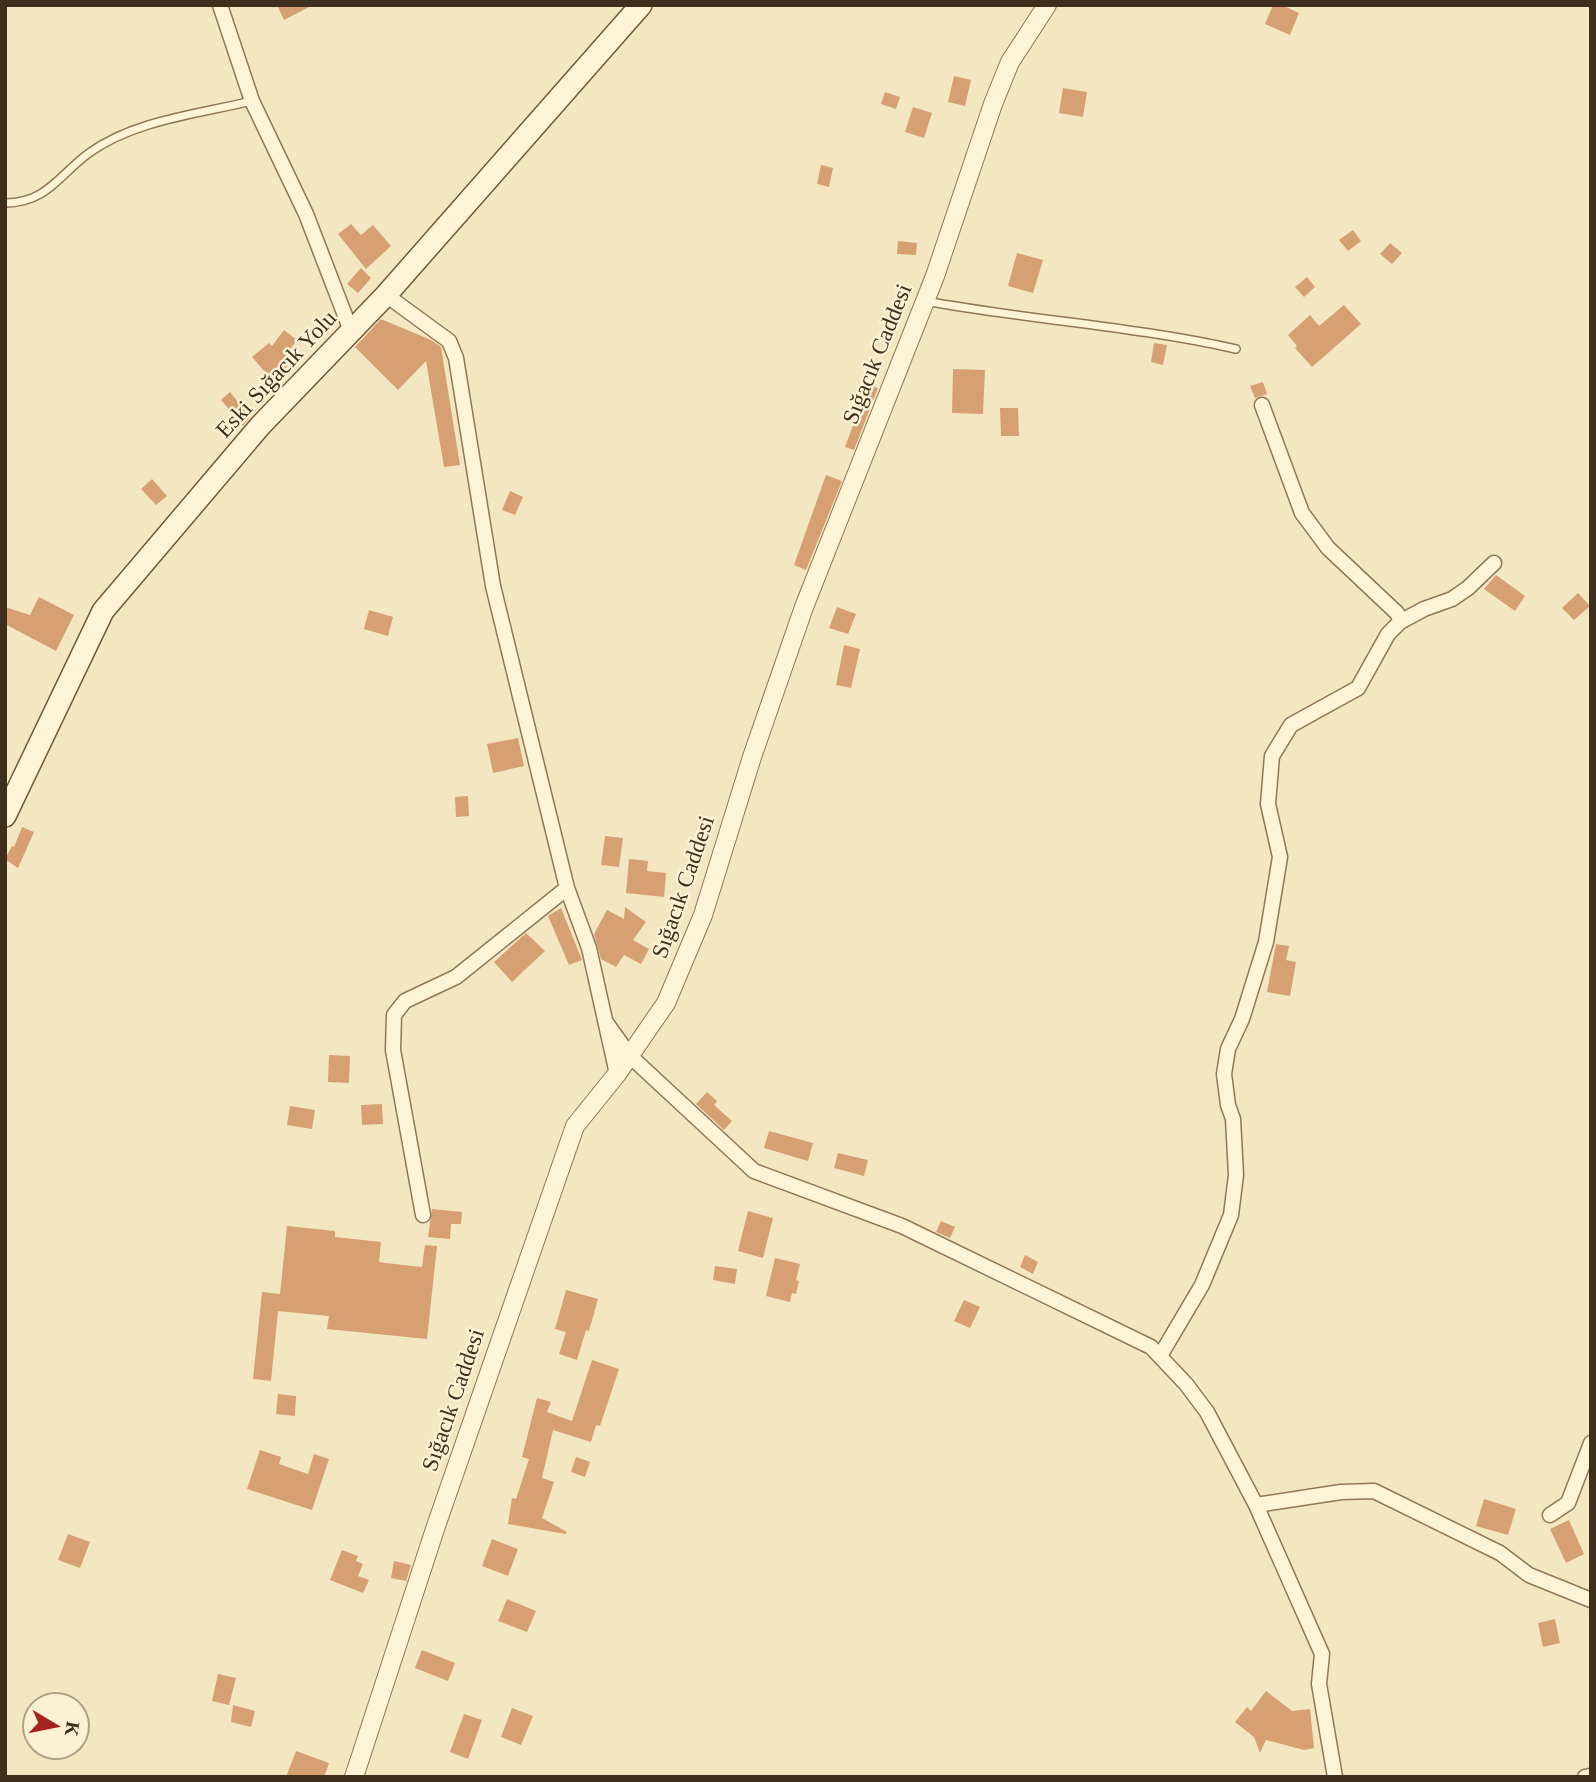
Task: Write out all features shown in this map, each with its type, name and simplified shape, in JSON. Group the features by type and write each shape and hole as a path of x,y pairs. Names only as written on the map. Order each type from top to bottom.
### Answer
{"main road":[{"name":"Eski Sığacık Yolu","path":"5,816 103,611 260,426 386,295 642,5"}],"street":[{"path":"220,5 252,101 306,214 351,331"},
{"name":"Sığacık Caddesi","path":"354,1777 440,1513 575,1126 617,1074 666,1003 703,915 752,757 804,607 925,301 993,104 1010,62 1047,5"},
{"path":"386,295 449,341 456,358 493,586 567,888 589,948 617,1074"},
{"path":"1262,405 1302,513 1328,548 1397,613 1401,621"},
{"path":"1160,1356 1202,1285 1231,1215 1236,1175 1233,1119 1228,1105 1224,1074 1228,1049 1242,1019 1266,942 1280,857 1269,804 1272,756 1291,726 1358,688 1388,634 1401,621 1460,594 1481,578 1494,563"},
{"path":"423,1214 393,1050 394,1015 405,1000 456,977 567,888"},
{"path":"605,1021 629,1056 754,1171 902,1226 1151,1347 1160,1356 1207,1412 1256,1505 1322,1654 1319,1684 1335,1777"},
{"path":"1550,1515 1567,1503 1591,1443"},
{"path":"1256,1505 1341,1492 1374,1492 1500,1553 1529,1575 1591,1600"},
{"path":"1586,1777 1591,1776"}],"lane":[{"path":"5,204 21,203 43,193 87,154 112,138 151,124 252,101"},
{"path":"925,301 1185,338 1236,349"}],"building":[{"path":"277,5 313,5 284,20"},
{"path":"1273,5 1282,5 1299,13 1290,35 1265,24"},
{"path":"954,76 971,80 965,106 948,102"},
{"path":"1063,88 1087,92 1083,117 1059,113"},
{"path":"885,92 900,97 896,109 881,104"},
{"path":"913,107 932,113 924,138 905,132"},
{"path":"821,165 833,168 829,187 817,184"},
{"path":"351,224 361,235 373,225 391,246 366,269 338,234"},
{"path":"1353,230 1361,241 1348,251 1339,240"},
{"path":"898,241 917,243 916,255 897,254"},
{"path":"1390,243 1402,253 1392,264 1380,254"},
{"path":"1017,253 1043,260 1033,293 1008,286"},
{"path":"361,268 371,278 358,293 347,284"},
{"path":"1307,277 1315,287 1304,297 1295,287"},
{"path":"1344,305 1361,324 1312,367 1295,348 1297,346 1288,335 1310,315 1319,326"},
{"path":"381,319 431,340 441,347 460,465 444,467 426,361 398,390 355,347"},
{"path":"284,330 297,340 283,359 288,366 272,380 252,357 269,343 272,346"},
{"path":"1154,343 1167,345 1163,365 1151,362"},
{"path":"953,369 985,370 983,414 952,413"},
{"path":"1263,382 1267,394 1255,398 1250,386"},
{"path":"868,385 878,388 854,450 845,447"},
{"path":"230,392 250,417 243,426 221,400"},
{"path":"1000,408 1018,408 1019,436 1001,436"},
{"path":"826,475 842,481 806,570 794,565"},
{"path":"152,479 167,496 156,505 141,489"},
{"path":"510,491 523,497 515,515 502,510"},
{"path":"1496,575 1525,596 1515,611 1484,589"},
{"path":"1578,593 1590,606 1574,620 1562,608"},
{"path":"39,597 74,615 56,651 5,624 5,607 30,615"},
{"path":"837,607 856,614 848,634 829,628"},
{"path":"369,610 393,617 388,636 364,629"},
{"path":"844,645 860,649 851,688 836,685"},
{"path":"518,738 524,766 493,773 487,744"},
{"path":"468,796 469,816 456,817 455,797"},
{"path":"22,827 34,832 18,868 5,859 12,846 14,847"},
{"path":"605,836 623,838 619,867 601,865"},
{"path":"629,859 648,861 647,871 666,873 664,897 626,893"},
{"path":"625,907 646,922 633,940 649,949 641,964 624,955 616,967 601,959 594,934 607,910 624,919"},
{"path":"561,908 582,960 569,965 548,916"},
{"path":"526,933 545,951 512,982 494,962"},
{"path":"1276,944 1289,946 1286,960 1296,962 1290,996 1267,992"},
{"path":"329,1055 350,1056 349,1083 328,1082"},
{"path":"707,1092 717,1101 714,1105 732,1121 724,1130 696,1104"},
{"path":"382,1104 383,1124 362,1125 361,1105"},
{"path":"290,1106 315,1110 312,1129 287,1125"},
{"path":"769,1131 813,1143 808,1161 764,1148"},
{"path":"838,1153 868,1160 864,1176 834,1168"},
{"path":"432,1209 462,1212 461,1224 451,1224 450,1239 428,1237"},
{"path":"748,1211 773,1218 763,1258 738,1251"},
{"path":"941,1221 955,1227 950,1238 936,1232"},
{"path":"287,1226 335,1231 335,1237 381,1242 379,1262 386,1263 422,1267 425,1245 437,1246 427,1339 327,1329 329,1316 278,1311 271,1381 253,1379 262,1292 280,1294"},
{"path":"1025,1255 1038,1262 1033,1274 1020,1267"},
{"path":"775,1258 800,1264 796,1294 792,1293 790,1302 766,1296"},
{"path":"715,1266 737,1269 735,1284 713,1280"},
{"path":"566,1290 598,1299 577,1360 559,1354 566,1332 555,1329"},
{"path":"964,1300 980,1307 970,1328 954,1321"},
{"path":"592,1360 619,1369 600,1426 596,1425 591,1442 553,1430 542,1478 554,1482 542,1518 567,1532 566,1534 508,1524 512,1498 516,1499 529,1459 522,1457 537,1398 551,1402 547,1412 572,1421"},
{"path":"278,1394 296,1396 295,1416 276,1414"},
{"path":"260,1450 281,1457 279,1464 308,1474 314,1454 329,1459 312,1510 247,1489"},
{"path":"576,1457 590,1462 585,1477 571,1472"},
{"path":"1484,1499 1516,1509 1508,1535 1476,1526"},
{"path":"1569,1520 1584,1554 1566,1563 1550,1529"},
{"path":"68,1534 90,1542 80,1568 58,1560"},
{"path":"492,1539 518,1549 508,1576 482,1566"},
{"path":"342,1550 358,1556 356,1561 363,1564 358,1576 369,1580 363,1593 330,1580"},
{"path":"394,1561 411,1565 406,1581 391,1578"},
{"path":"507,1599 536,1611 527,1632 498,1621"},
{"path":"1555,1619 1560,1643 1543,1647 1538,1623"},
{"path":"422,1650 455,1663 448,1681 415,1668"},
{"path":"218,1674 236,1678 229,1705 212,1701"},
{"path":"1266,1691 1292,1711 1310,1709 1314,1748 1304,1750 1266,1740 1260,1753 1254,1737 1235,1722 1247,1707 1251,1711"},
{"path":"233,1705 255,1711 251,1727 231,1722"},
{"path":"512,1708 533,1716 521,1745 501,1737"},
{"path":"464,1714 482,1720 468,1759 450,1752"},
{"path":"296,1751 329,1763 324,1777 286,1777"}]}
